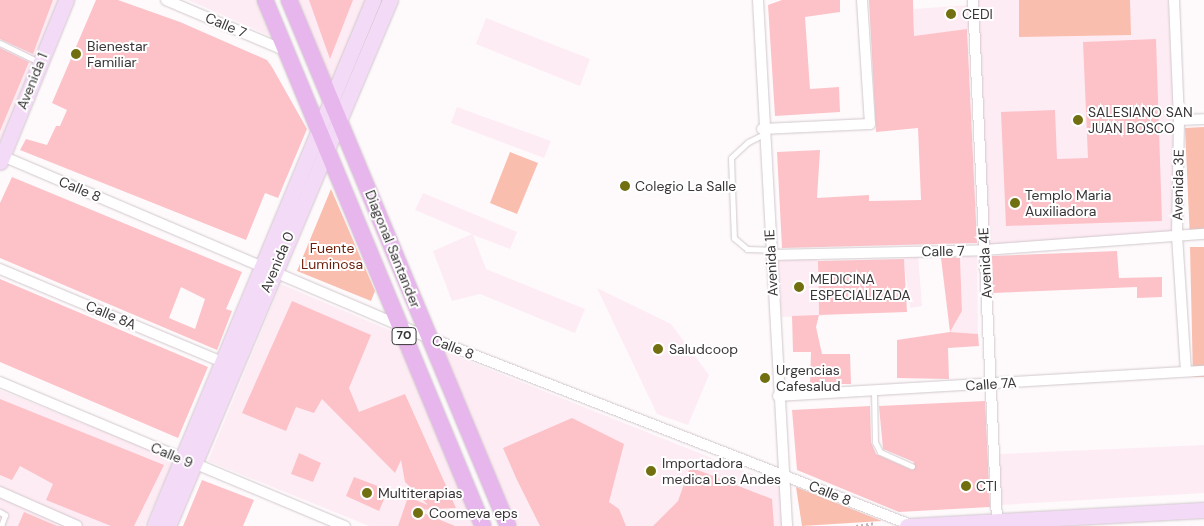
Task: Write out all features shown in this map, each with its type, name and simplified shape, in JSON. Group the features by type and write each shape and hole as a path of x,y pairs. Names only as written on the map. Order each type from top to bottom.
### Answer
{"main road":[{"name":"Diagonal Santander","path":"265,0 327,145 483,526"},
{"name":"Diagonal Santander","path":"289,0 508,526"}],"street":[{"name":"Avenida 1","path":"1,158 66,0"},
{"name":"Calle 7","path":"166,0 286,51"},
{"name":"Avenida 0","path":"154,526 189,462 268,267 319,129 373,0"},
{"name":"Avenida 0","path":"168,526 222,362 327,145 390,0"},
{"name":"Avenida 1E","path":"758,0 762,132 787,526"},
{"path":"762,132 870,124 862,0"},
{"name":"Avenida 4E","path":"973,0 998,523"},
{"name":"Avenida 3E","path":"1174,0 1179,120 1177,236 1186,371"},
{"path":"1179,120 1204,119"},
{"name":"Calle 8","path":"1,158 268,267 430,338 911,525"},
{"name":"Calle 7","path":"771,252 984,250 1204,234"},
{"name":"Calle 8A","path":"0,270 222,362"},
{"name":"Calle 7A","path":"778,396 1204,371"},
{"name":"Calle 9","path":"0,382 345,526"},
{"path":"0,492 77,526"},
{"path":"907,526 998,523 1204,510"}],"lane":[{"path":"0,43 40,62"},
{"path":"762,132 731,158 734,238 747,248 771,252"},
{"path":"874,391 880,452 912,466"},
{"path":"0,512 5,515 1,526"}],"shaded area":[{"path":"0,0 59,0 0,143"},
{"path":"188,0 255,0 270,36"},
{"path":"293,0 370,0 332,94"},
{"name":"SALESIANO SAN JUAN BOSCO","path":"977,0 1168,0 1180,240 988,249"},
{"path":"969,5 970,29 914,36 914,9"},
{"path":"486,18 590,59 580,86 476,44"},
{"path":"457,107 551,141 544,158 451,123"},
{"path":"423,193 517,232 510,249 473,235 486,269 585,309 575,333 480,294 452,301 433,251 472,234 415,210"},
{"path":"960,253 977,257 978,334 950,332 962,311"},
{"path":"903,254 918,254 922,306 910,308"},
{"name":"MEDICINA ESPECIALIZADA","path":"818,256 819,315 835,315 782,317 777,258"},
{"path":"281,284 401,335 478,526 369,526 208,461"},
{"name":"Saludcoop","path":"597,288 671,324 709,375 688,425 657,414"},
{"path":"441,350 787,488 782,526 518,526"},
{"path":"0,390 175,460 144,526 0,526"},
{"path":"1204,445 1204,493 1001,505 999,454"}],"green space":[{"path":"1019,0 1130,0 1131,35 1019,37"},
{"path":"1204,127 1204,238 1190,239 1185,128"},
{"path":"510,152 538,163 517,214 490,203"},
{"name":"Fuente Luminosa","path":"331,189 375,291 371,301 297,271"},
{"path":"1190,247 1204,247 1204,377 1193,377"},
{"path":"796,487 882,521 802,526"}],"building":[{"path":"0,0 53,0 33,54 0,39"},
{"path":"96,0 118,0 180,22 267,60 272,67 307,129 278,198 265,193 246,240 20,150 26,139 47,145 56,126 60,126 67,110 52,103"},
{"path":"309,0 353,0 330,59 320,31"},
{"path":"782,0 840,0 840,12 805,17 810,89 839,87 840,112 775,116 768,5"},
{"path":"869,0 913,0 914,36 967,29 977,243 782,248 777,152 820,150 817,198 869,195 869,201 921,200 918,128 876,132"},
{"path":"1156,39 1162,221 1006,226 1001,112 1055,110 1057,159 1088,158 1083,42"},
{"path":"0,48 29,62 0,131"},
{"path":"12,177 242,272 226,309 232,311 217,350 0,258 0,203","holes":["181,287 205,299 195,329 169,318"]},
{"path":"1117,251 1119,278 1162,277 1162,297 1137,298 1137,287 993,293 992,256"},
{"path":"960,257 962,311 950,332 941,258"},
{"path":"904,259 907,312 819,315 818,261"},
{"path":"0,279 208,367 178,438 0,362"},
{"path":"292,301 371,335 349,388 359,412 405,394 456,508 416,510 455,526 398,526 408,497 428,505 405,482 401,460 395,473 322,399 314,413 296,407 286,431 242,413"},
{"path":"819,315 816,327 822,354 850,354 851,384 810,384 811,352 793,352 792,316"},
{"path":"950,332 978,334 979,346 948,348 949,379 897,378 897,340"},
{"path":"0,399 164,465 134,526 111,526 46,500 53,484 20,466 12,480 0,475"},
{"path":"985,401 990,507 899,512 797,470 792,410 870,406 871,442 876,454 912,470 914,462 883,449 879,406"},
{"path":"572,418 624,444 609,502 619,509 626,526 540,526 517,480 503,448"},
{"path":"299,453 321,463 313,482 291,474"},
{"path":"690,467 772,499 774,526 653,526 678,501"},
{"name":"Multiterapias","path":"354,477 388,490 379,511 346,496"},
{"path":"202,480 254,500 243,526 183,526"},
{"path":"24,512 57,526 18,526"}],"place":[{"name":"CEDI","path":"951,14"},
{"name":"Bienestar Familiar","path":"76,54"},
{"name":"SALESIANO SAN JUAN BOSCO","path":"1078,120"},
{"name":"Colegio La Salle","path":"625,186"},
{"name":"Templo Maria Auxiliadora","path":"1015,203"},
{"name":"MEDICINA ESPECIALIZADA","path":"799,287"},
{"name":"Saludcoop","path":"658,349"},
{"name":"Urgencias Cafesalud","path":"765,378"},
{"name":"Importadora medica Los Andes","path":"651,471"},
{"name":"CTI","path":"966,486"},
{"name":"Multiterapias","path":"367,493"},
{"name":"Coomeva eps","path":"418,513"}]}
